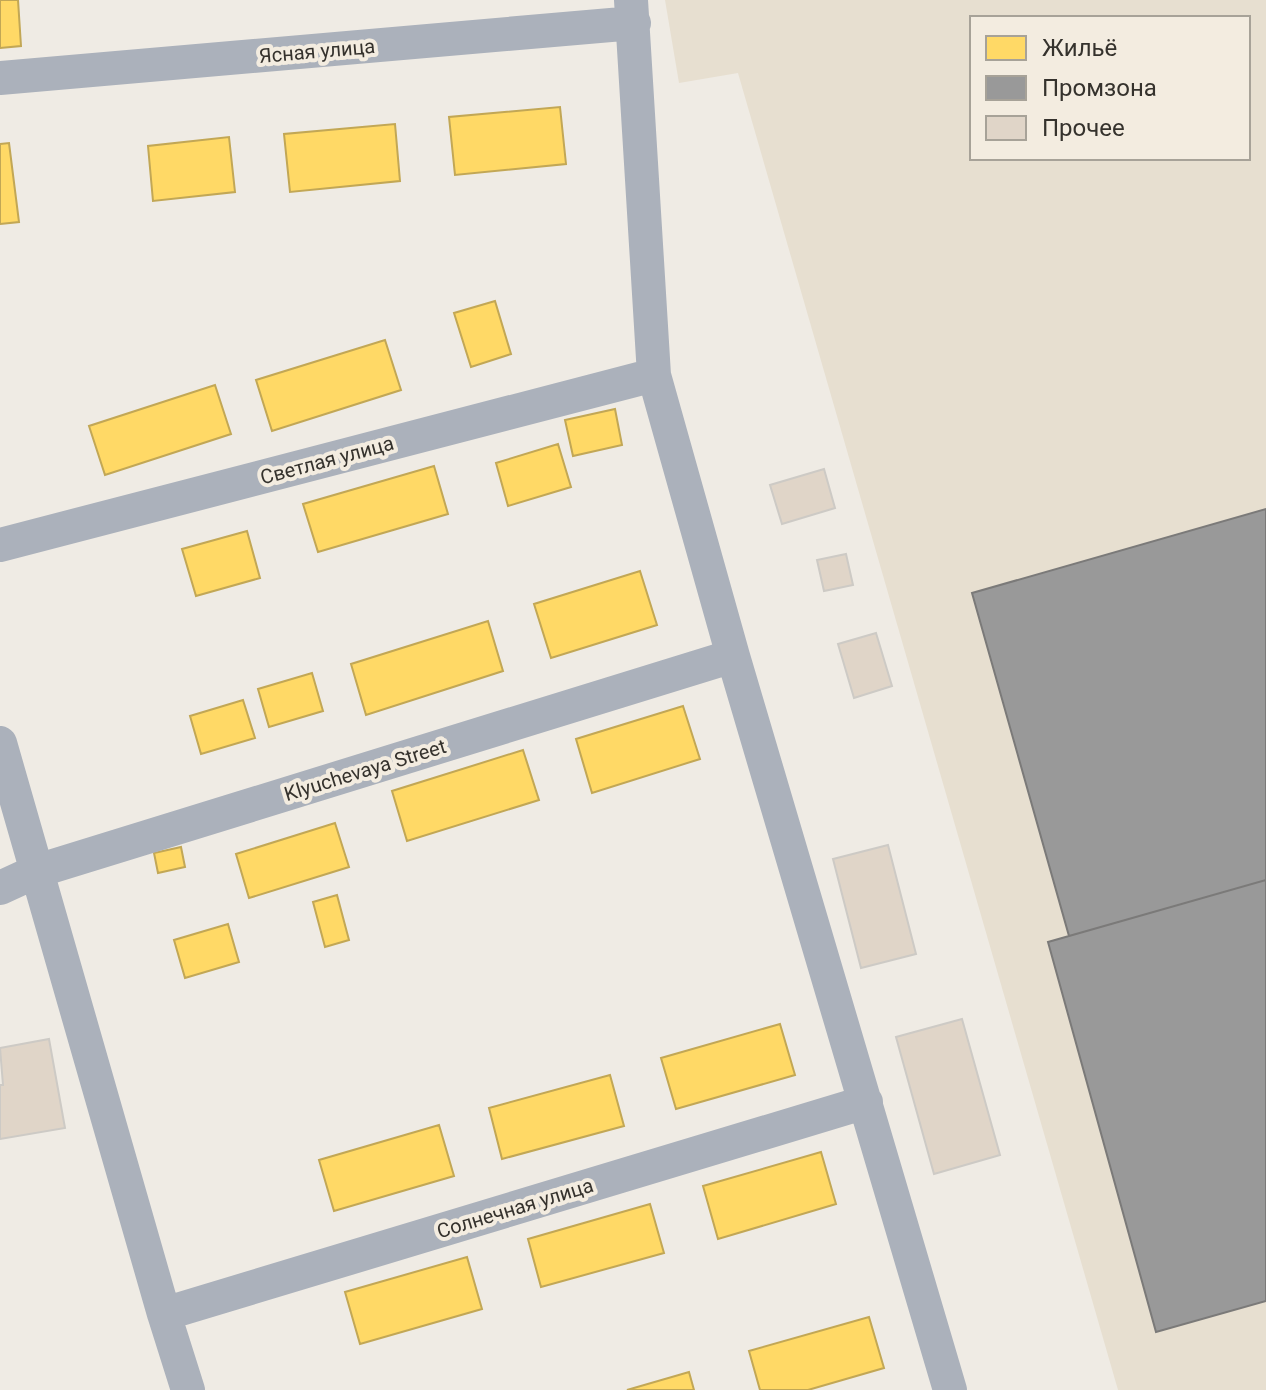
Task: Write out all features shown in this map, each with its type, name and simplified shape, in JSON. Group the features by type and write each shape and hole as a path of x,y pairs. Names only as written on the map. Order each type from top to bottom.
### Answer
{"street":[{"name":"Ясная улица","path":"0,78 633,12"},
{"path":"633,12 654,375 733,656 950,1390"},
{"name":"Светлая улица","path":"0,545 654,375"},
{"name":"Klyuchevaya Street","path":"0,888 37,871 733,656"},
{"path":"0,743 188,1390"},
{"name":"Солнечная улица","path":"164,1314 866,1102"}],"shaded area":[{"path":"665,0 1266,0 1266,1390 1118,1390 738,73 679,83"}],"building: Жильё":[{"path":"0,0 18,0 21,46 0,48"},
{"path":"560,107 566,164 455,175 449,117"},
{"path":"395,124 400,181 290,192 284,134"},
{"path":"229,137 235,192 153,201 148,146"},
{"path":"9,143 19,222 0,224 0,144"},
{"path":"495,301 511,354 471,367 454,313"},
{"path":"385,340 401,390 272,431 256,380"},
{"path":"215,385 231,434 105,475 89,426"},
{"path":"615,409 622,445 573,456 565,420"},
{"path":"558,444 571,487 508,506 496,463"},
{"path":"434,466 448,514 318,552 303,504"},
{"path":"247,531 260,578 196,596 182,549"},
{"path":"640,571 657,625 551,658 534,604"},
{"path":"488,621 503,671 366,715 351,664"},
{"path":"312,673 323,711 269,727 258,689"},
{"path":"243,700 255,738 201,754 190,716"},
{"path":"683,706 700,759 592,793 576,739"},
{"path":"523,750 539,800 407,841 392,791"},
{"path":"335,823 349,867 249,898 236,854"},
{"path":"181,847 185,867 158,873 154,853"},
{"path":"337,895 349,940 325,947 313,902"},
{"path":"228,924 239,962 185,978 174,940"},
{"path":"780,1024 795,1075 676,1109 661,1058"},
{"path":"610,1075 624,1126 502,1159 489,1108"},
{"path":"439,1125 454,1176 334,1211 319,1160"},
{"path":"821,1152 836,1204 718,1239 703,1186"},
{"path":"650,1204 664,1253 541,1287 528,1239"},
{"path":"467,1257 482,1309 360,1344 345,1292"},
{"path":"869,1317 884,1368 808,1390 760,1390 749,1351"},
{"path":"689,1372 694,1390 627,1390"}],"building: Промзона":[{"path":"1266,509 1266,880 1069,936 972,593"},
{"path":"1266,880 1266,1301 1156,1332 1048,942"}],"building: Прочее":[{"path":"824,469 835,508 782,524 770,485"},
{"path":"846,554 853,585 824,591 817,560"},
{"path":"876,633 892,686 854,698 838,644"},
{"path":"888,845 916,954 861,968 833,859"},
{"path":"962,1019 1000,1155 934,1174 896,1037"},
{"path":"49,1039 65,1128 0,1139 0,1085 3,1085 0,1048"}]}
